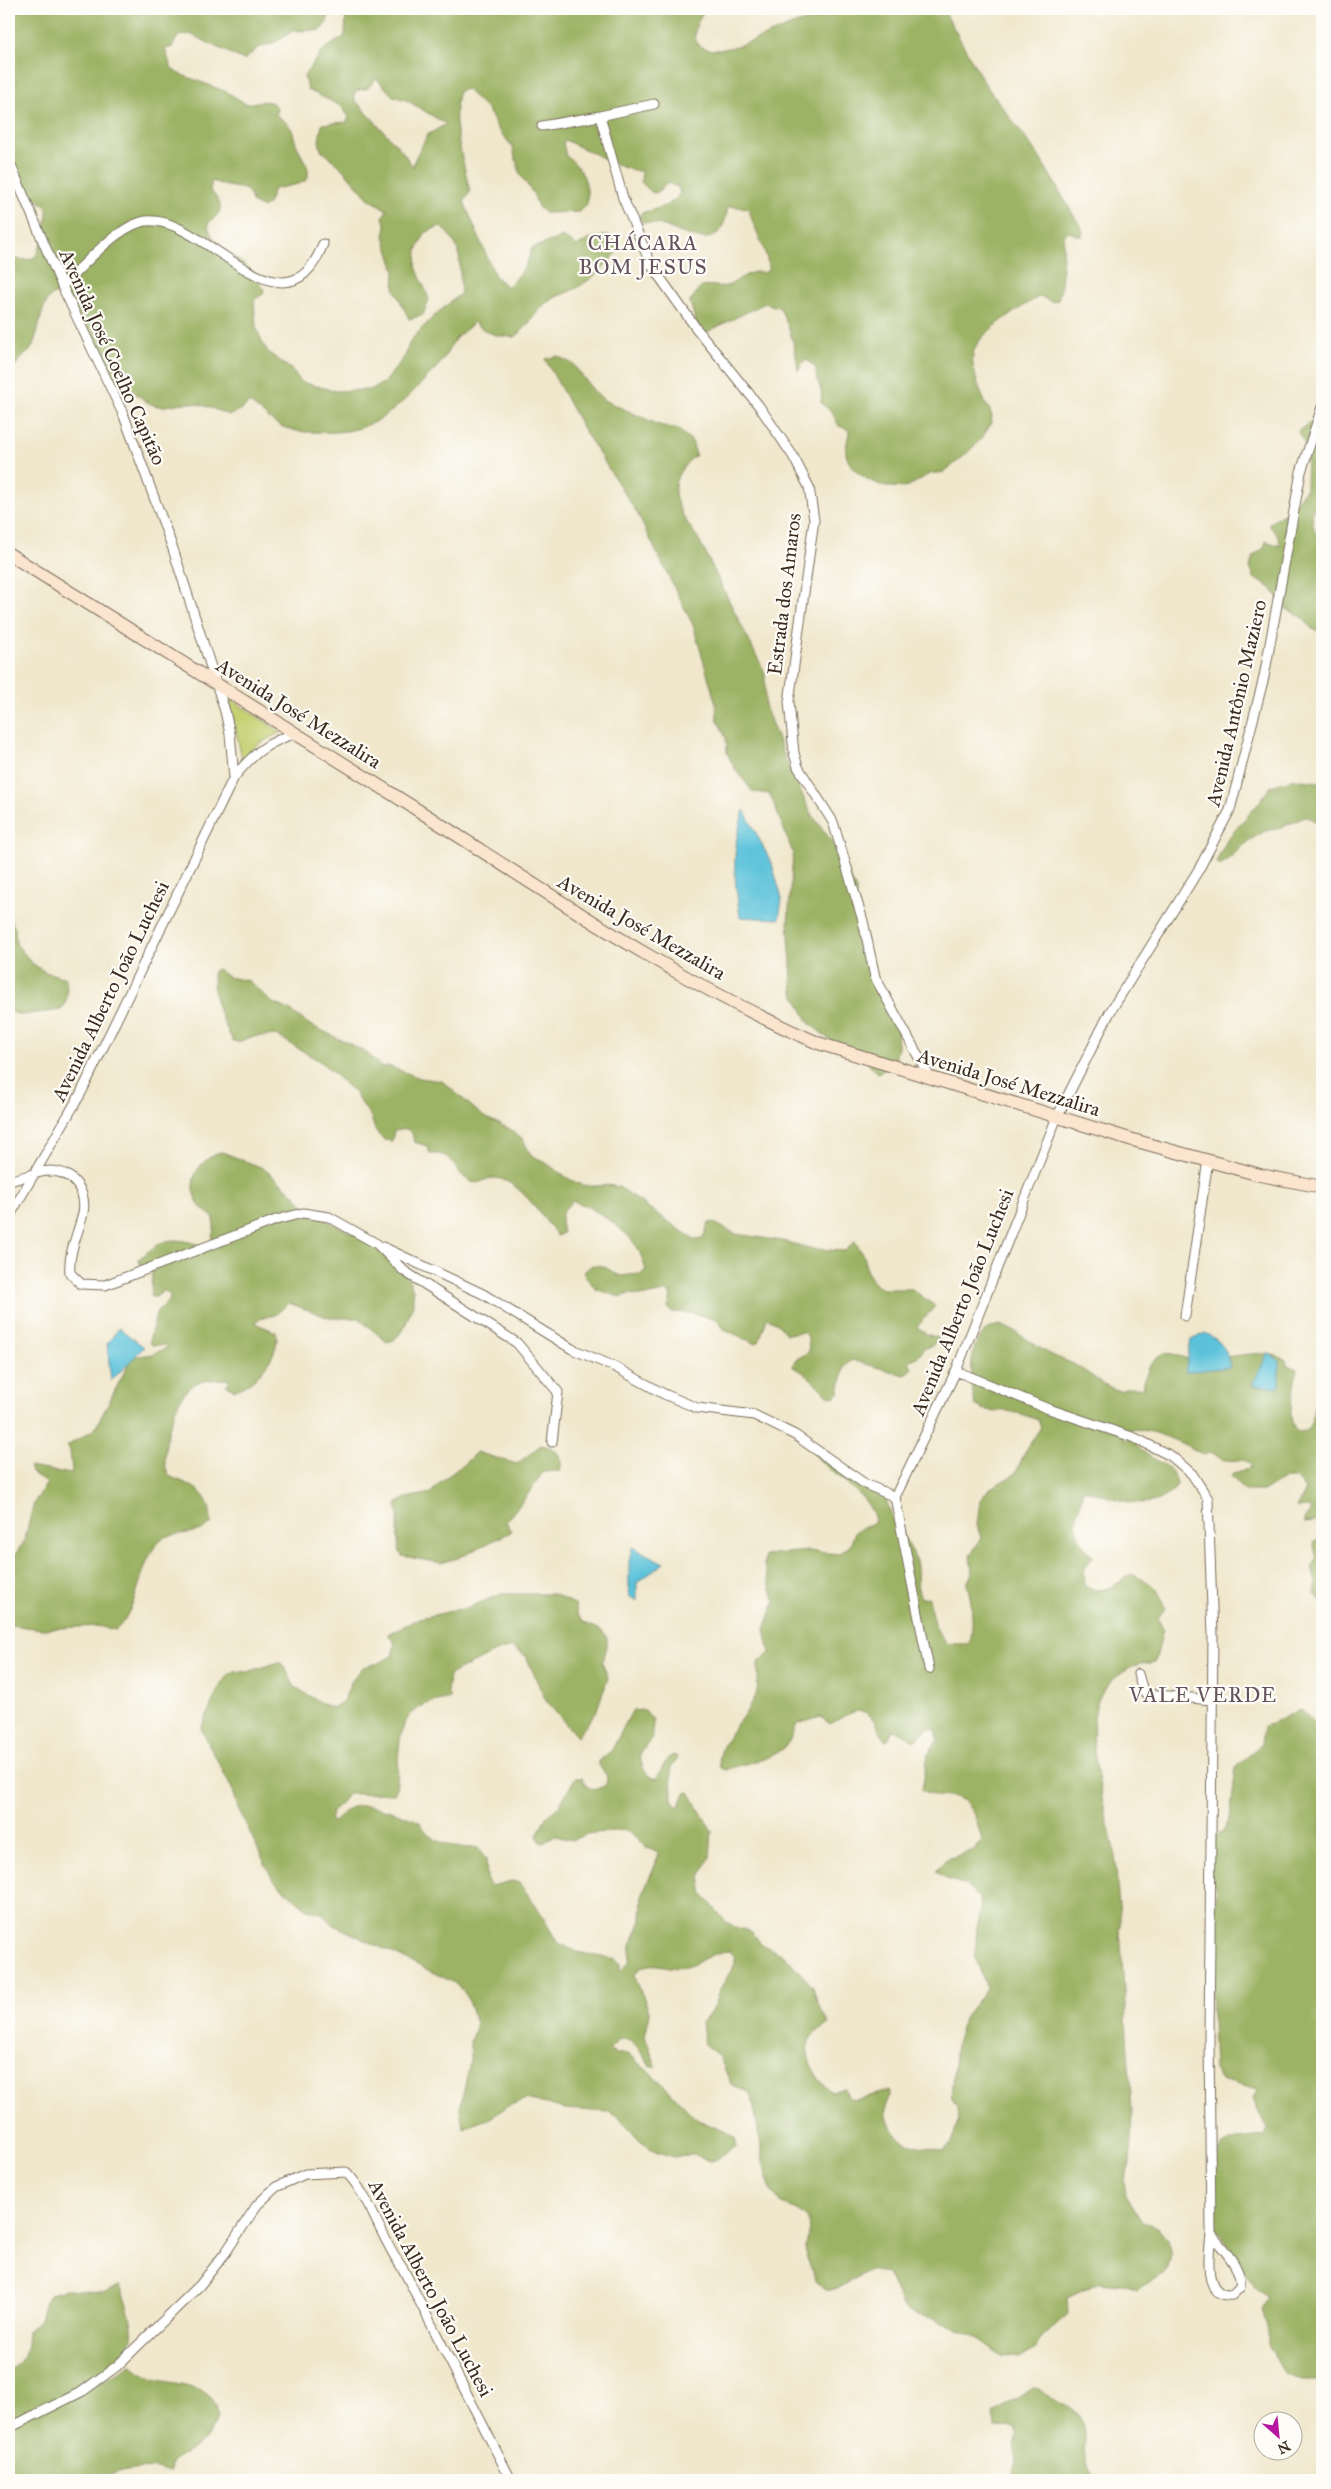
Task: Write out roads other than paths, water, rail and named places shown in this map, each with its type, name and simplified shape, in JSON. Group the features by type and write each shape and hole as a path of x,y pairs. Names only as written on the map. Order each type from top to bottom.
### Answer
{"main road":[{"name":"Avenida José Mezzalira","path":"9,554 297,734 599,928 779,1026 818,1043 1057,1117 1260,1175 1322,1187"}],"street":[{"path":"542,126 654,104"},
{"name":"Estrada dos Amaros","path":"600,116 623,198 651,265 696,328 759,406 793,456 809,487 814,520 789,702 794,753 798,767 833,822 863,921 875,977 928,1076"},
{"name":"Avenida José Coelho Capitão","path":"9,161 62,286 124,416 173,548 217,684 230,734 234,777"},
{"path":"62,286 111,240 141,222 154,221 171,225 232,262 262,278 276,282 290,280 311,270 323,244"},
{"name":"Avenida Antônio Maziero","path":"1057,1117 1110,1012 1199,869 1230,810 1264,676 1302,472 1322,407"},
{"path":"234,777 263,747 280,738 297,734"},
{"name":"Avenida Alberto João Luchesi","path":"9,1217 81,1093 234,777"},
{"name":"Avenida Alberto João Luchesi","path":"894,1497 956,1371 1057,1117"},
{"path":"1185,1316 1208,1160"},
{"path":"9,1181 50,1171 61,1173 80,1186 83,1198 83,1212 69,1259 70,1273 81,1284 105,1285 276,1220 303,1213 329,1217 376,1244 483,1294 565,1346 615,1367 664,1394 697,1408 754,1415 795,1435 865,1484 894,1497 929,1669"},
{"path":"376,1244 404,1271 517,1343 558,1392 552,1442"},
{"path":"956,1371 1046,1408 1135,1438 1171,1456 1185,1466 1195,1478 1204,1490 1210,1508 1212,1700 1209,2037 1211,2234 1208,2264 1212,2281 1220,2294 1232,2295 1240,2287 1240,2276 1211,2234"},
{"path":"1138,1674 1143,1691 1147,1694 1212,1700"},
{"name":"Avenida Alberto João Luchesi","path":"9,2428 83,2391 117,2366 200,2285 226,2252 257,2205 276,2187 305,2174 346,2172 357,2183 389,2250 403,2269 511,2480"}],"water":[{"path":"744,810 772,864 782,899 779,919 740,917 736,888 735,851"},
{"path":"119,1328 144,1347 111,1381 107,1344"},
{"path":"1205,1333 1216,1339 1222,1346 1230,1367 1185,1372 1191,1340"},
{"path":"1268,1353 1279,1360 1279,1388 1252,1385"},
{"path":"632,1547 664,1563 637,1583 637,1601 629,1596 629,1562"}],"district":[{"name":"CHÁCARA BOM JESUS","path":"643,255"},
{"name":"VALE VERDE","path":"1203,1695"}]}
